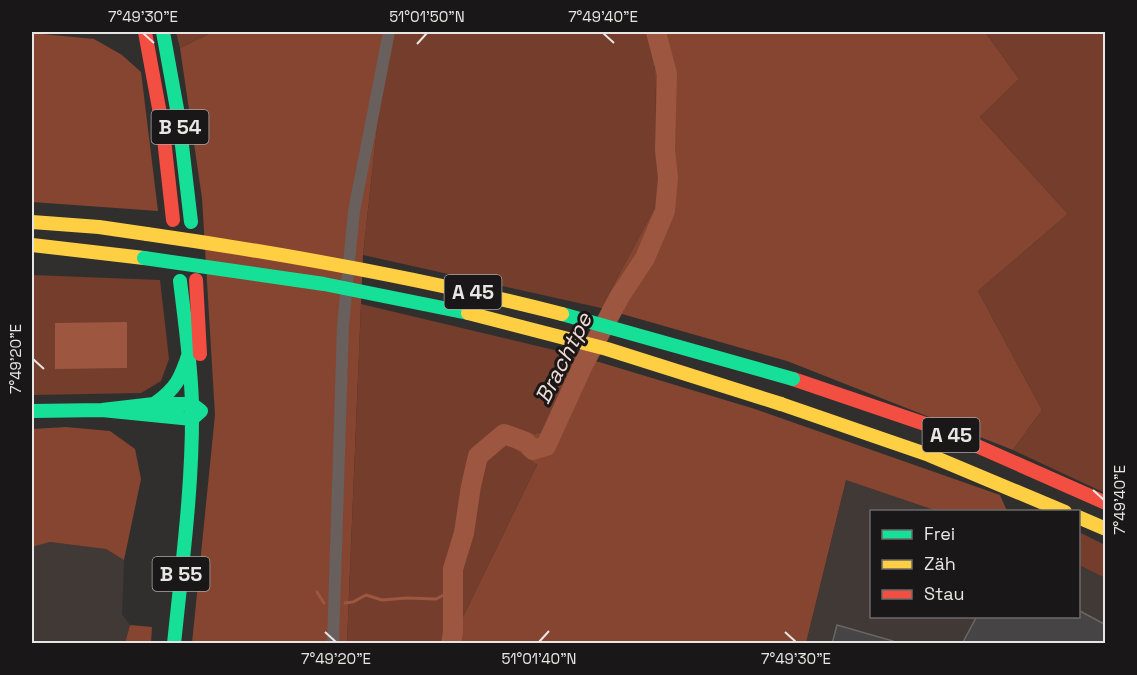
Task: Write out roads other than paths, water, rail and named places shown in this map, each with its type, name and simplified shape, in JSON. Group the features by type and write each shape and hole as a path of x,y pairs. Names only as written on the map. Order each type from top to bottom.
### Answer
{"main road":[{"name":"B 54","path":"144,32 163,130 173,220"},
{"name":"B 54","path":"163,32 179,120 191,222"},
{"name":"A 45","path":"32,222 147,234 299,257 427,281 611,325 793,379 934,427 1106,503"},
{"name":"A 45","path":"32,245 288,277 431,304 532,328 642,358 781,404 929,455 1060,510"},
{"path":"195,411 196,280"},
{"path":"154,404 171,393 180,382 189,353 180,281"},
{"name":"B 55","path":"184,644 193,504 195,411 189,353"},
{"path":"102,410 154,404 195,411"},
{"path":"32,411 195,411"},
{"name":"B 55","path":"174,644 193,504"},
{"path":"1080,518 1106,529"}],"street":[{"path":"333,644 343,326 354,211 389,32"}],"waterway":[{"name":"Brachtpe","path":"451,644 453,569 464,533 478,456 504,434 526,442 533,450 546,446 583,365 620,296 645,258 665,211 668,178 665,150 667,74 656,32"},
{"path":"345,603 353,602 366,595 382,600 436,599 453,590"},
{"path":"317,592 324,603"}]}
